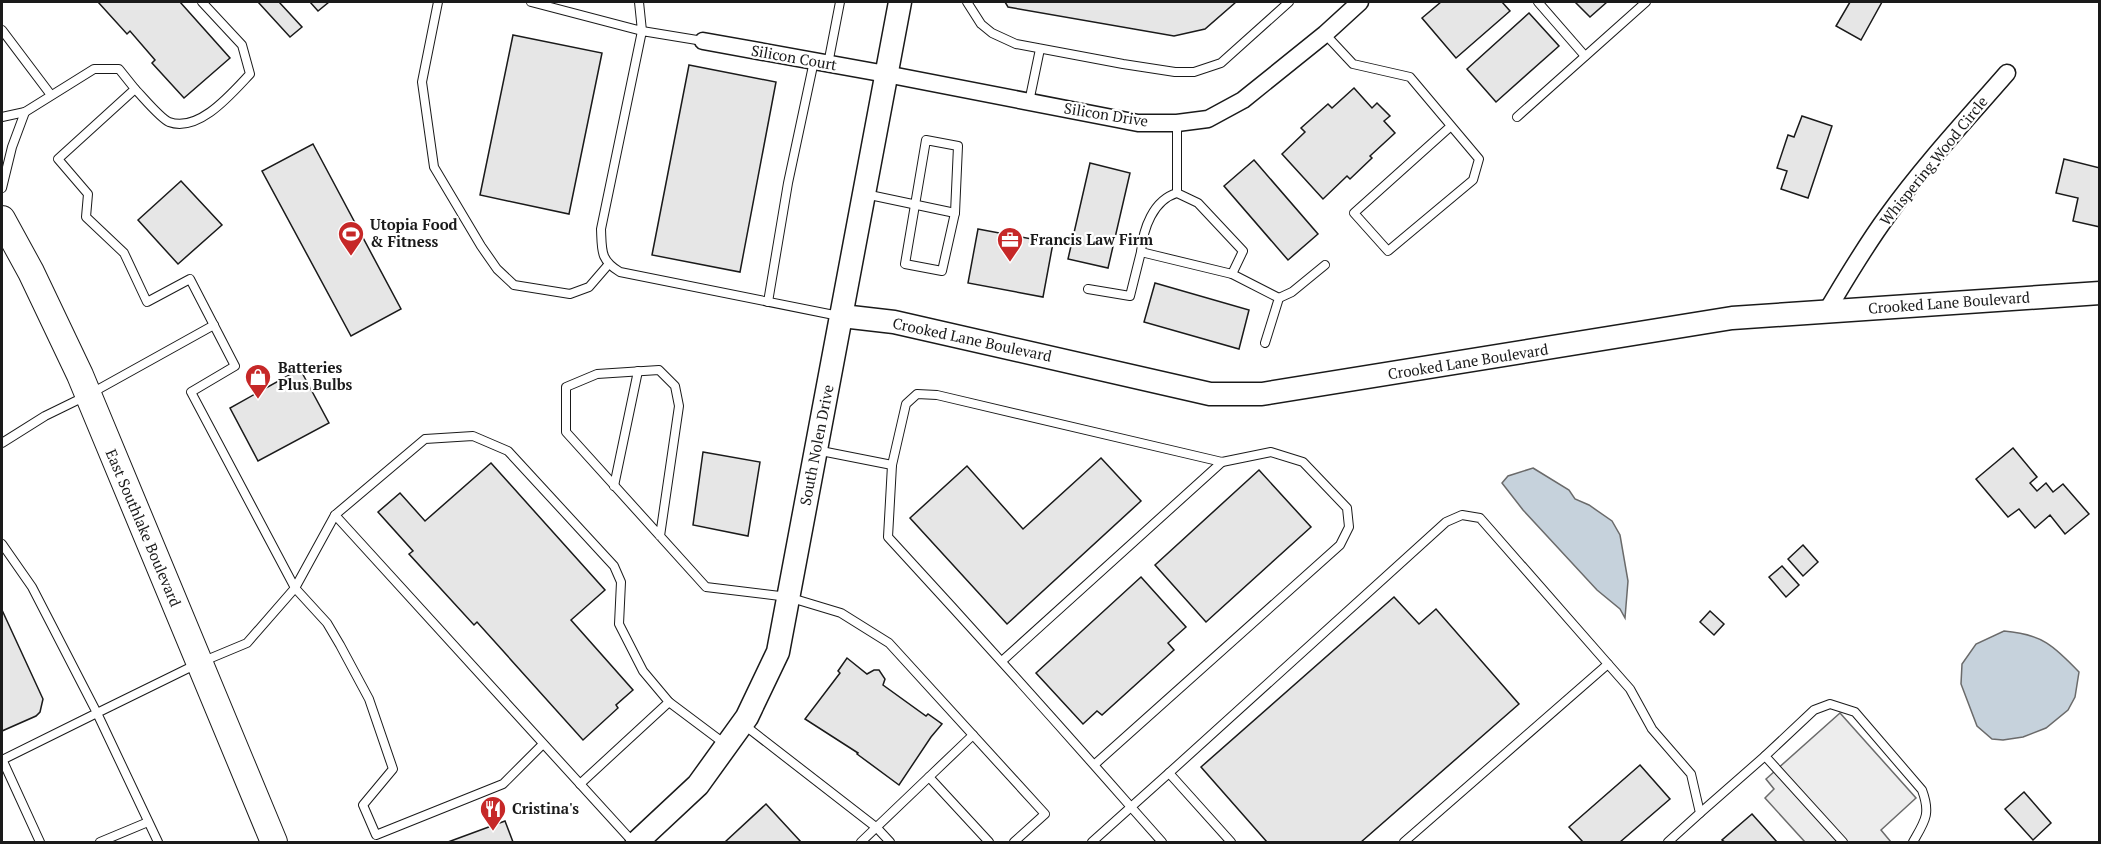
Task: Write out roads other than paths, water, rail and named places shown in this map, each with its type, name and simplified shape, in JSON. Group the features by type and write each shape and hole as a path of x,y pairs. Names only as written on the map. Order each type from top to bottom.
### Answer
{"main road":[{"name":"East Southlake Boulevard","path":"2,219 31,272 88,395 274,843"}],"street":[{"name":"South Nolen Drive","path":"635,843 698,785 742,723 778,652 900,2"},
{"name":"Silicon Drive","path":"885,74 1138,123 1177,123 1208,119 1243,100 1325,34 1360,2"},
{"name":"Silicon Court","path":"703,42 885,74"},
{"name":"Whispering Wood Circle","path":"1826,312 1887,215 1920,173 2007,73"},
{"name":"Crooked Lane Boulevard","path":"842,316 894,322 1210,394 1262,394 1732,318 2100,293"}],"lane":[{"path":"2,117 25,112 94,69 119,69 135,89 168,122 189,124 221,105 250,74 242,45 202,2"},
{"path":"438,2 422,82 434,167 481,246 497,269 514,285 570,294 589,287 608,265"},
{"path":"531,2 642,31 703,42"},
{"path":"639,2 642,31 601,229 602,251 608,265 620,272 842,316"},
{"path":"768,302 788,183 840,2"},
{"path":"967,2 981,24 992,33 1016,44 1174,72 1202,71 1221,63 1289,2"},
{"path":"1538,2 1585,56"},
{"path":"1517,117 1646,2"},
{"path":"2,30 51,95"},
{"path":"1325,34 1353,64 1410,77 1479,159 1473,180 1388,251 1354,213 1451,126"},
{"path":"1029,102 1040,49"},
{"path":"135,89 58,159 88,194 86,217 124,253 147,302 190,279 235,366 191,392 295,588 327,623 369,699 393,769 363,805 376,835 503,784 543,744"},
{"path":"2,188 13,143 25,112"},
{"path":"1177,123 1177,193"},
{"path":"926,140 958,146 955,213 942,271 905,264 926,140"},
{"path":"1088,289 1130,296 1141,252 1142,234 1151,215 1167,195 1177,193 1198,204 1243,251 1232,274"},
{"path":"864,194 955,213"},
{"path":"1141,252 1232,274 1279,298"},
{"path":"1265,343 1279,298 1292,292 1325,265"},
{"path":"2,443 45,416 88,395 214,325"},
{"path":"660,536 679,406 675,386 659,370 597,374 566,387 566,432 706,587 788,597 841,613 889,644 1045,814 1014,843"},
{"path":"614,486 638,371"},
{"path":"1094,765 1340,545 1350,527 1347,508 1303,462 1271,452 1222,462 937,395 917,394 906,404 892,465 888,537 1002,661 1162,843"},
{"path":"40,843 2,759 199,663 247,643 295,588 335,515 425,439 473,436 508,451 614,566 621,582 619,624 643,671 669,702 727,745"},
{"path":"816,450 892,465"},
{"path":"1002,661 1222,462"},
{"path":"335,515 635,843"},
{"path":"1092,843 1446,522 1462,515 1480,518 1629,689 1652,729 1691,774 1700,813"},
{"path":"2,544 32,587 97,713 158,843"},
{"path":"1404,843 1608,664"},
{"path":"580,784 669,702"},
{"path":"1674,841 1700,813 1814,710 1830,704 1855,712 1922,790 1928,805 1924,823 1913,843"},
{"path":"742,723 877,828 890,843"},
{"path":"861,843 973,735"},
{"path":"1765,756 1843,843"},
{"path":"1169,772 1231,843"},
{"path":"929,777 989,843"},
{"path":"99,843 148,822"}],"place":[{"name":"Utopia Food & Fitness","path":"351,257"},
{"name":"Francis Law Firm","path":"1010,263"},
{"name":"Batteries Plus Bulbs","path":"258,400"},
{"name":"Cristina's","path":"493,832"}]}
